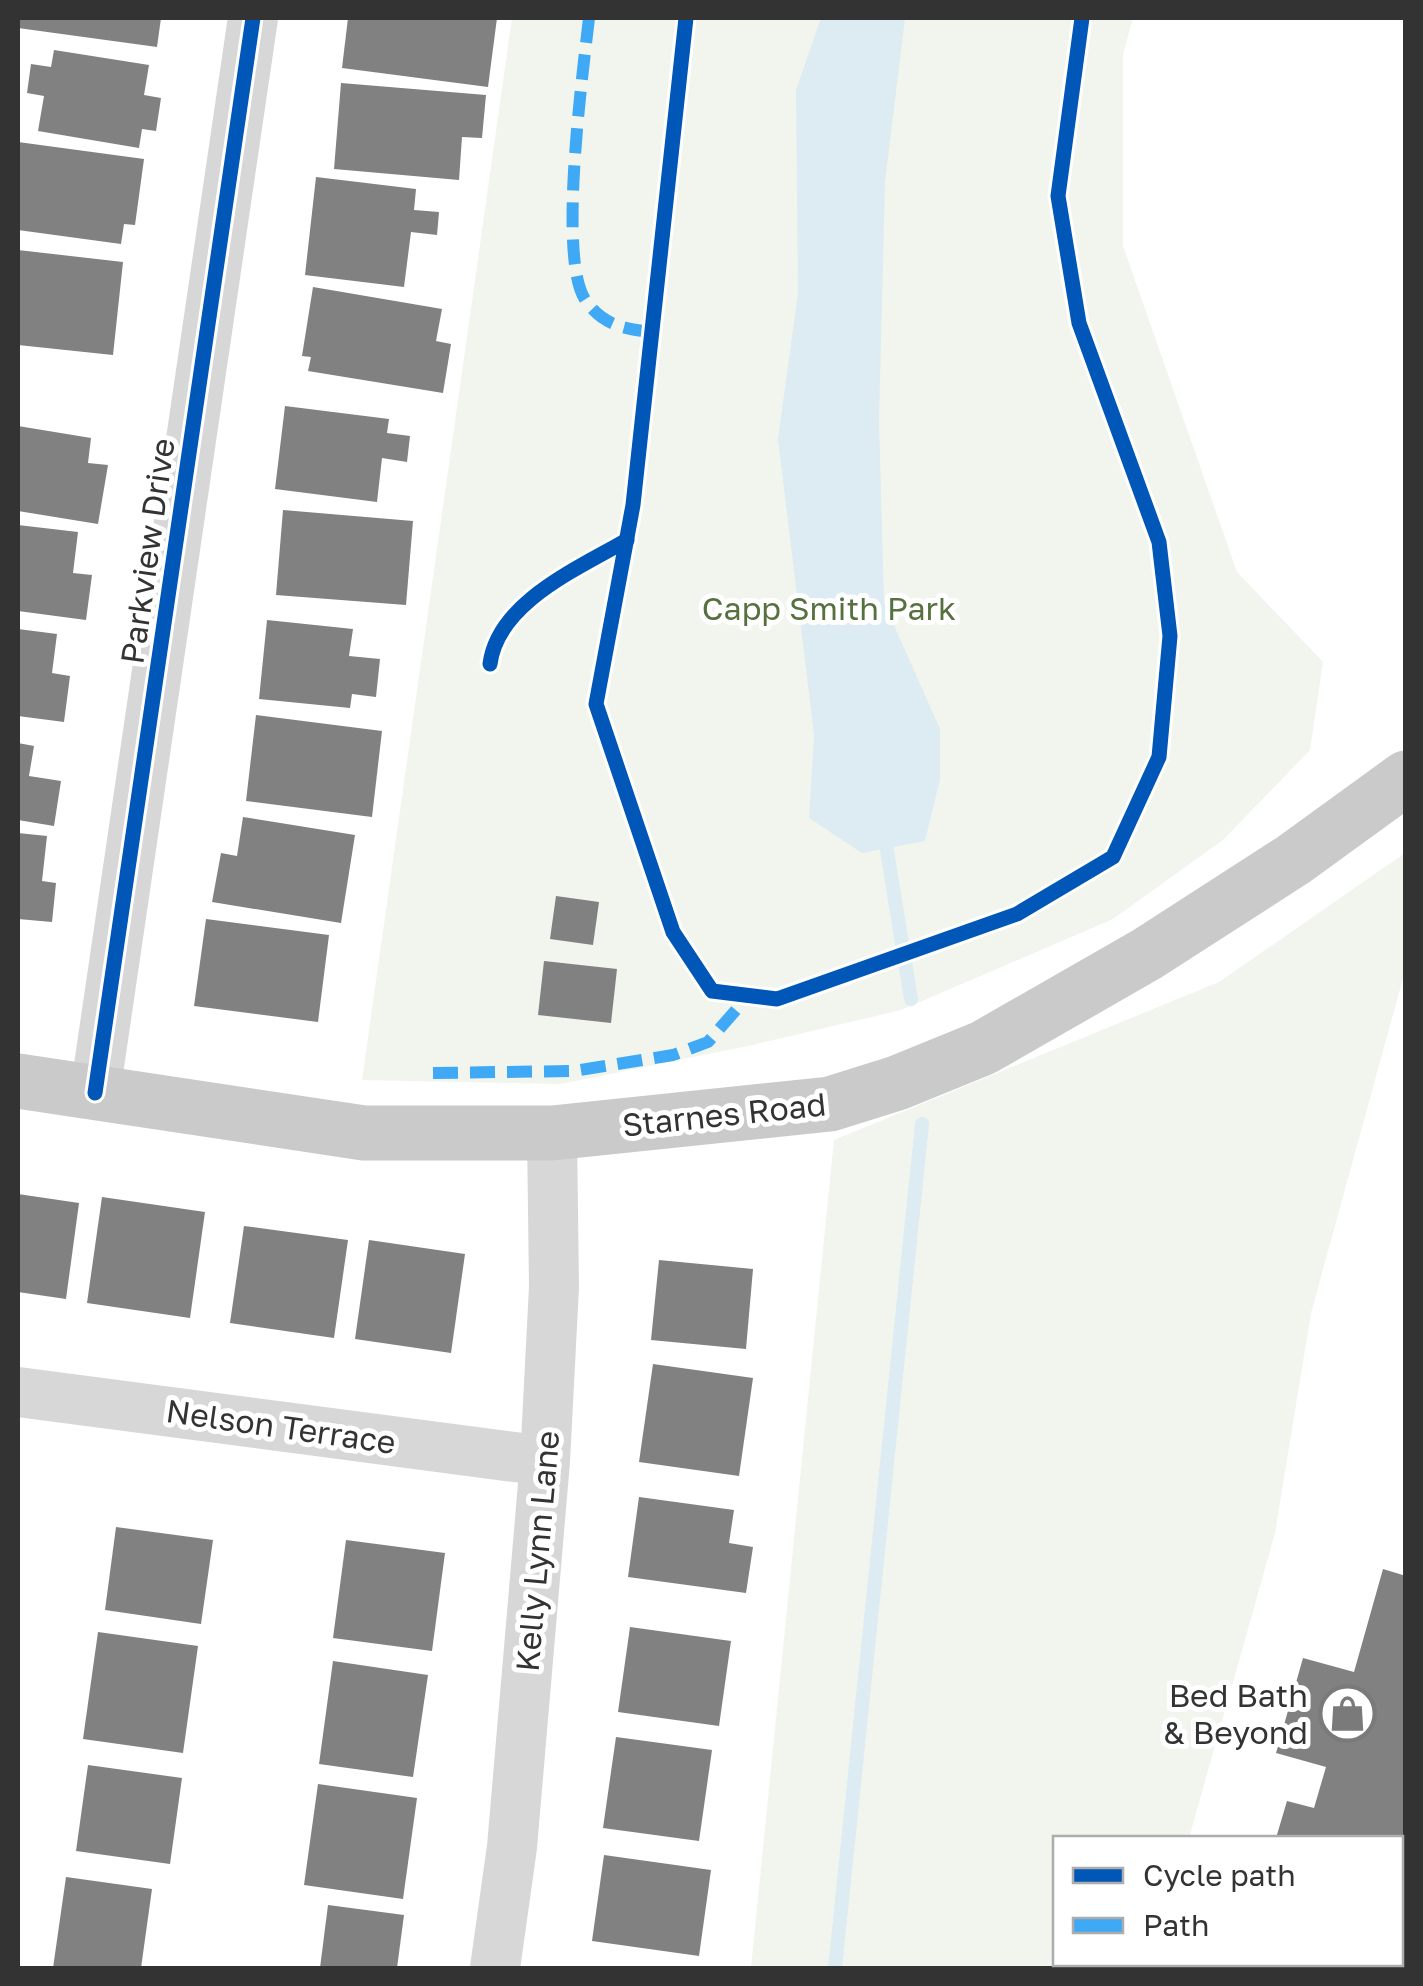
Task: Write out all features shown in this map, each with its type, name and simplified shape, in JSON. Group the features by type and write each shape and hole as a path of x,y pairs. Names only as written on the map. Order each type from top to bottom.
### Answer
{"main road":[{"name":"Starnes Road","path":"18,1082 364,1132 552,1133 830,1104 897,1083 984,1048 1147,954 1278,870 1406,778"}],"street":[{"name":"Parkview Drive","path":"95,1093 254,18"},
{"name":"Kelly Lynn Lane","path":"494,1968 512,1846 545,1461 554,1286 552,1133"},
{"name":"Nelson Terrace","path":"19,1403 545,1461"}],"green space":[{"name":"Capp Smith Park","path":"512,18 1133,18 1123,54 1123,246 1237,572 1323,662 1310,750 1223,840 1113,919 901,1010 561,1084 362,1080"},
{"path":"1405,853 1405,971 1311,1313 1275,1533 1190,1836 1053,1836 1053,1966 1153,1966 751,1968 834,1140 1219,982"}],"shaded area":[{"path":"821,18 905,18 885,182 879,420 884,603 940,729 940,779 925,841 862,853 809,818 814,735 778,439 798,293 796,90"}],"building":[{"path":"20,18 161,18 157,47 18,28"},
{"path":"348,18 497,18 488,87 342,68"},
{"path":"54,50 149,65 144,95 161,98 156,131 142,129 139,148 38,131 44,96 27,93 31,64 51,67"},
{"path":"341,83 486,95 482,138 462,137 459,180 334,169"},
{"path":"18,142 144,159 135,225 124,224 121,244 18,230"},
{"path":"316,177 416,189 414,210 439,212 437,235 411,232 404,287 305,275"},
{"path":"18,250 123,262 113,355 18,345"},
{"path":"313,287 442,309 436,341 451,344 443,393 308,371 311,357 302,356"},
{"path":"285,406 389,419 387,433 410,436 407,462 382,458 377,502 275,489"},
{"path":"18,426 91,438 88,463 108,465 98,524 18,511"},
{"path":"283,510 413,521 406,605 276,595"},
{"path":"18,525 78,532 73,573 92,575 86,620 18,611"},
{"path":"267,620 353,629 349,656 380,659 376,697 352,694 350,708 259,699"},
{"path":"18,629 57,634 52,673 70,676 64,722 18,716"},
{"path":"256,715 382,731 372,817 246,801"},
{"path":"18,743 34,746 29,776 61,781 54,826 18,820"},
{"path":"243,817 355,835 341,923 212,902 221,853 237,856"},
{"path":"18,833 47,836 42,881 56,883 52,922 18,919"},
{"path":"556,896 599,902 593,945 550,939"},
{"path":"206,919 329,935 318,1022 194,1006"},
{"path":"544,961 617,969 611,1023 538,1015"},
{"path":"18,1194 79,1203 66,1299 18,1292"},
{"path":"102,1197 205,1212 190,1318 87,1303"},
{"path":"244,1226 348,1240 334,1338 230,1323"},
{"path":"369,1240 465,1254 451,1353 355,1339"},
{"path":"659,1260 753,1269 746,1349 651,1340"},
{"path":"653,1364 753,1378 739,1476 639,1462"},
{"path":"639,1497 734,1510 729,1543 753,1547 746,1593 628,1577"},
{"path":"116,1527 213,1540 201,1624 105,1610"},
{"path":"346,1540 445,1553 432,1651 333,1638"},
{"name":"Bed Bath & Beyond","path":"1383,1569 1406,1576 1406,1968 1269,1968 1403,1966 1403,1836 1277,1836 1287,1801 1314,1808 1326,1767 1276,1753 1303,1658 1354,1672"},
{"path":"630,1627 731,1641 719,1726 618,1712"},
{"path":"98,1632 198,1646 183,1753 83,1739"},
{"path":"333,1661 428,1675 413,1777 319,1764"},
{"path":"616,1737 712,1750 699,1841 603,1828"},
{"path":"88,1765 182,1778 170,1864 76,1851"},
{"path":"318,1784 417,1798 403,1899 304,1885"},
{"path":"604,1855 711,1870 699,1956 592,1941"},
{"path":"66,1877 152,1889 141,1968 53,1968"},
{"path":"328,1905 404,1915 397,1968 320,1968"}],"waterway":[{"path":"884,832 911,999"},
{"path":"835,1968 922,1124"}],"marked path":[{"path":"589,18 574,165 573,248 578,280 586,301 607,321 652,332"},
{"path":"433,1073 574,1071 673,1055 708,1042 749,995"}],"cycle path":[{"path":"95,1093 253,18"},
{"path":"686,18 633,505 596,704 673,932 712,991 777,999 1017,914 1113,857 1159,757 1170,636 1159,542 1079,323 1058,196 1082,18"},
{"path":"490,664 496,642 524,605 565,575 627,540"}],"place":[{"name":"Bed Bath & Beyond","path":"1347,1713"}]}
